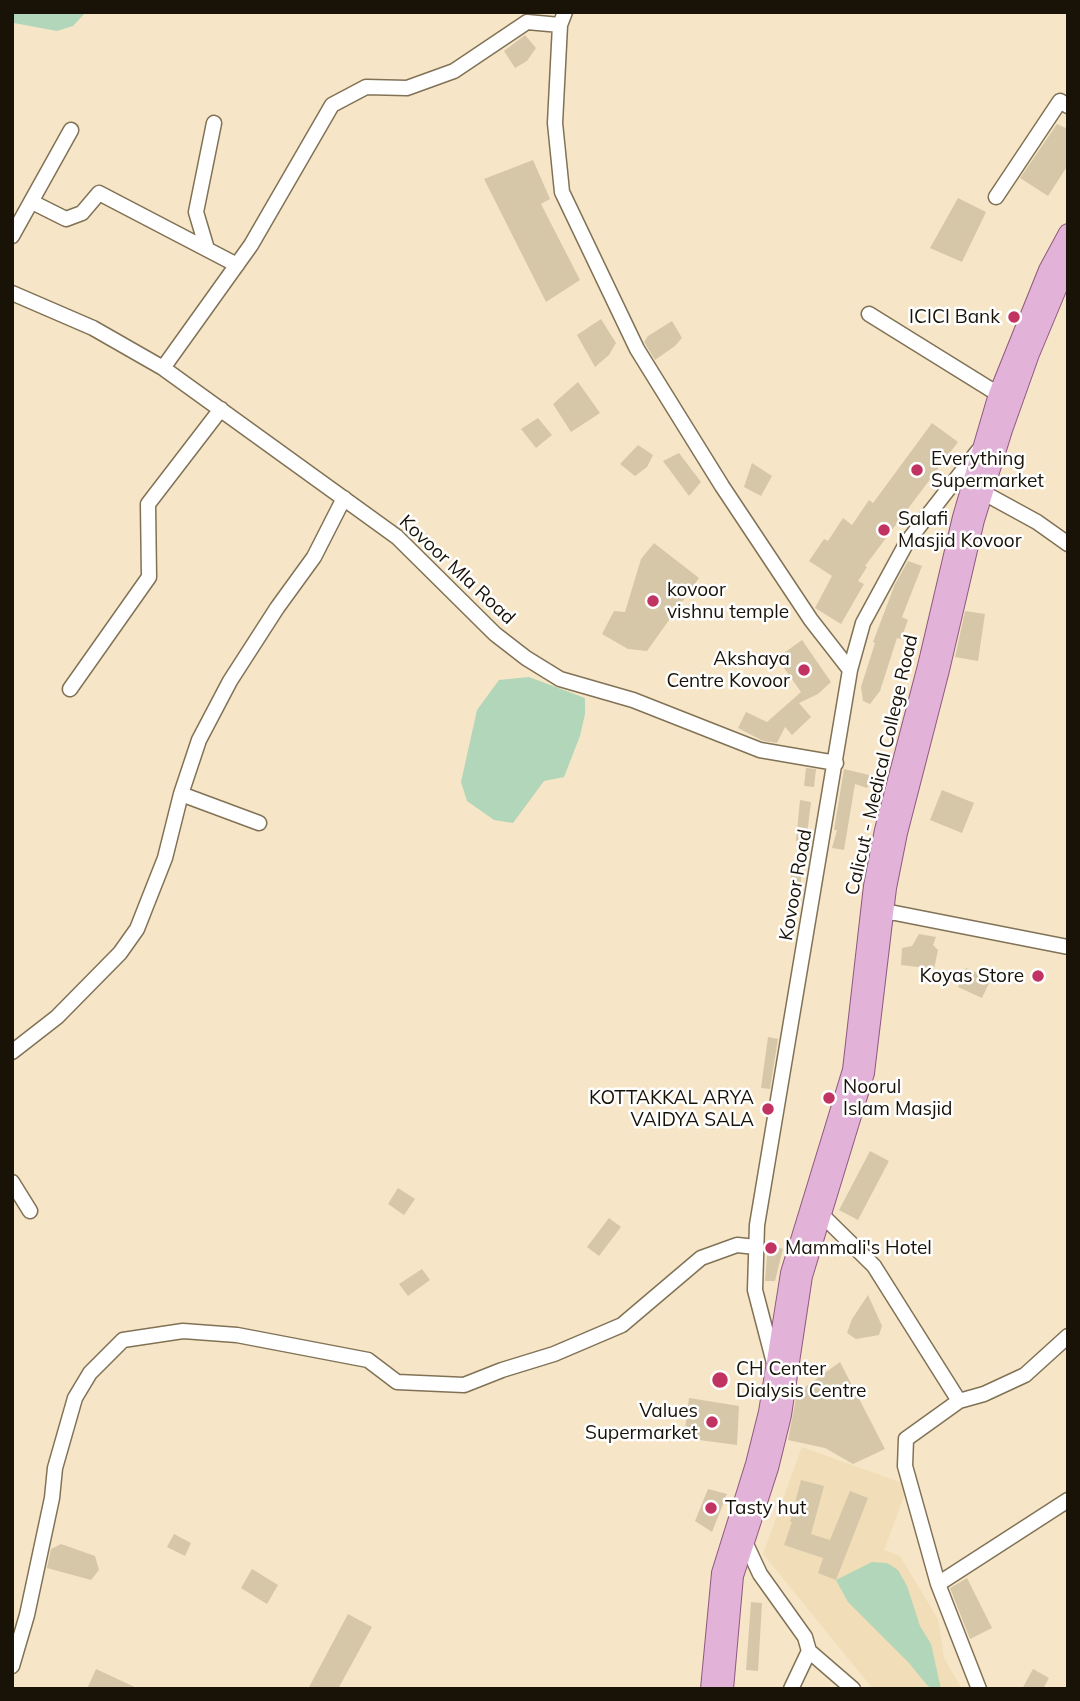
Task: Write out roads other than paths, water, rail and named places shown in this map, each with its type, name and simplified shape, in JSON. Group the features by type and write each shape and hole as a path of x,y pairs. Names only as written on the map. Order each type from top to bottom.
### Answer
{"main road":[{"name":"Calicut - Medical College Road","path":"877,911 884,830 962,517 983,445 996,428 998,394 1048,270 1068,233"},
{"path":"724,1689 734,1576 769,1468 782,1415 781,1372 790,1273 852,1070 868,983 877,911 984,493 996,428 1068,263"},
{"path":"709,1689 720,1573 755,1464 781,1372 803,1276 865,1073 868,983"}],"street":[{"path":"163,368 251,245 332,105 366,88 407,88 454,71 527,22 563,19 555,123 562,192 637,349 736,508 811,620 850,670"},
{"path":"996,197 1060,101 1068,106"},
{"path":"207,249 196,212 214,123"},
{"path":"12,236 71,130"},
{"path":"32,202 66,219 82,214 99,193 237,265"},
{"name":"Kovoor Mla Road","path":"12,293 93,328 163,368 397,537 495,634 560,679 634,700 760,750 836,762"},
{"path":"869,314 998,394"},
{"path":"70,689 149,577 148,504 221,409"},
{"name":"Kovoor Road","path":"781,1372 755,1290 757,1225 850,670 863,623 907,542 983,445"},
{"path":"984,493 1037,522 1068,544"},
{"path":"12,1052 57,1017 120,953 137,929 165,858 181,794 199,740 230,681 314,557 344,498"},
{"path":"181,794 259,823"},
{"path":"877,911 1068,947"},
{"path":"12,1182 30,1211"},
{"path":"821,1214 874,1266 959,1401"},
{"path":"12,1666 27,1615 52,1498 55,1468 75,1398 90,1373 123,1340 183,1331 237,1335 368,1360 397,1382 464,1385 554,1354 622,1325 701,1258 737,1245 756,1247"},
{"path":"979,1689 938,1584 905,1466 906,1439 959,1401 984,1394 1025,1376 1068,1336"},
{"path":"938,1584 1068,1500"},
{"path":"746,1544 760,1574 805,1636 808,1651 791,1689"},
{"path":"808,1651 853,1689"}],"place":[{"name":"ICICI Bank","path":"1014,317"},
{"name":"Everything Supermarket","path":"917,470"},
{"name":"Salafi Masjid Kovoor","path":"884,530"},
{"name":"kovoor vishnu temple","path":"653,601"},
{"name":"Akshaya Centre Kovoor","path":"804,670"},
{"name":"Koyas Store","path":"1038,976"},
{"name":"Noorul Islam Masjid","path":"829,1098"},
{"name":"KOTTAKKAL ARYA VAIDYA SALA","path":"768,1109"},
{"name":"Mammali's Hotel","path":"771,1248"},
{"name":"CH Center Dialysis Centre","path":"720,1380"},
{"name":"Values Supermarket","path":"712,1422"},
{"name":"Tasty hut","path":"711,1508"}]}
